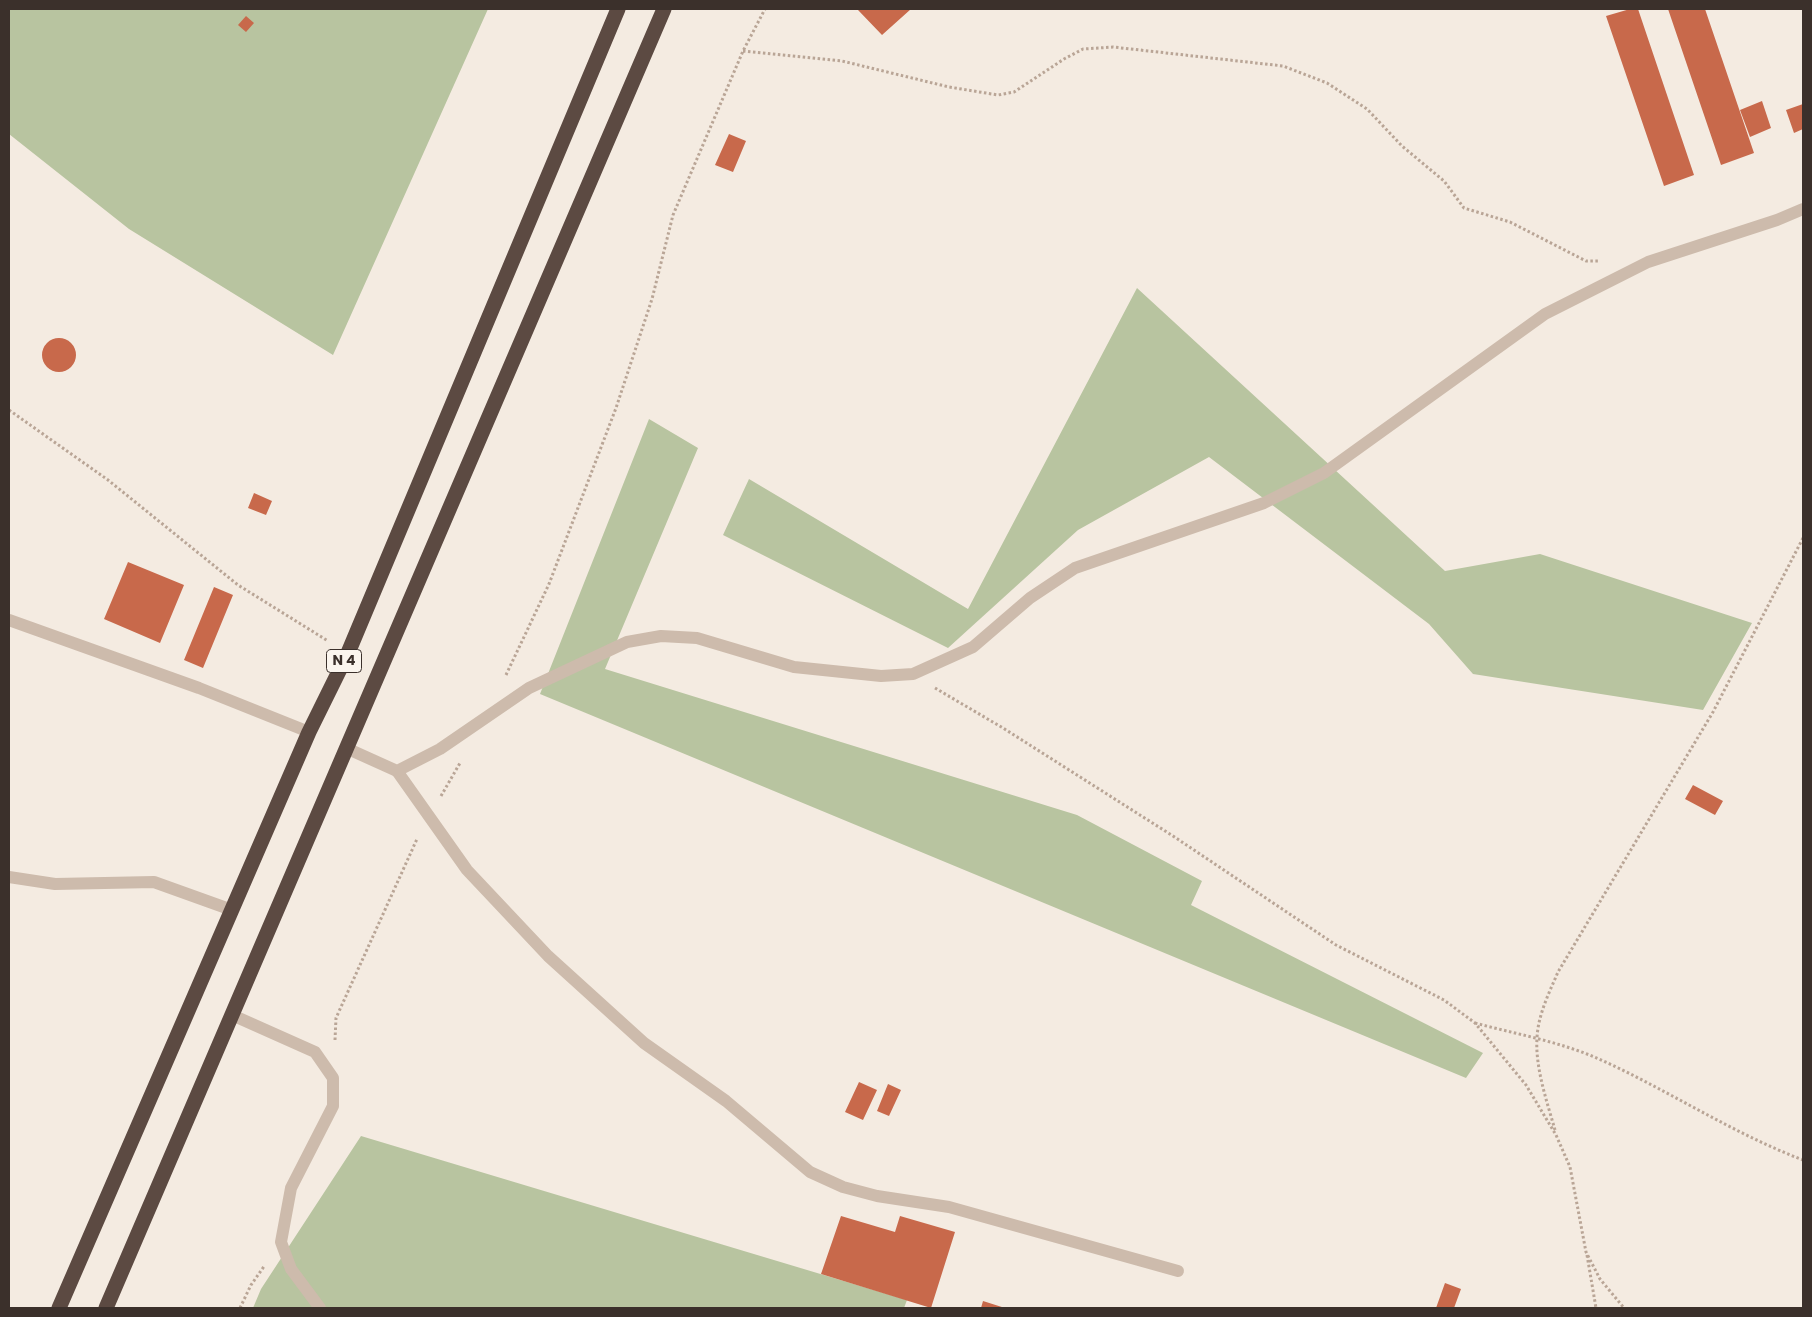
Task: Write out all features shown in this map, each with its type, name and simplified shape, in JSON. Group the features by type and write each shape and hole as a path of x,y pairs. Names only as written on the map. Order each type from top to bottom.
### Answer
{"highway":[{"name":"N 4","path":"59,1308 309,732 348,653 618,9"},
{"name":"N 4","path":"106,1308 664,9"}],"street":[{"path":"397,771 440,750 528,688 627,642 661,636 698,638 794,668 881,676 913,674 972,647 1030,598 1075,568 1264,503 1324,473 1545,314 1648,262 1777,220 1803,209"},
{"path":"9,620 199,688 309,732"},
{"path":"346,748 397,771 467,870 548,956 644,1043 726,1101 810,1172 843,1187 878,1196 948,1207 1178,1271"},
{"path":"9,877 55,884 154,882 232,910"},
{"path":"232,1015 315,1052 333,1078 333,1106 291,1188 281,1242 290,1269 320,1308"}],"path":[{"path":"504,682 549,584 616,408 652,299 673,214 743,52 765,9"},
{"path":"743,52 842,61 949,87 998,95 1014,92 1064,59 1083,49 1113,47 1283,66 1328,83 1367,109 1402,146 1444,181 1464,208 1510,222 1586,261 1603,261"},
{"path":"9,410 108,480 238,585 348,653"},
{"path":"1556,1135 1542,1080 1537,1039 1544,1004 1558,972 1713,712 1803,538"},
{"path":"913,674 957,702 1004,728 1173,836 1336,945 1444,1000 1475,1023 1526,1085 1556,1135 1570,1167 1596,1308"},
{"path":"333,1078 336,1018 413,847 463,758"},
{"path":"1475,1023 1537,1039 1598,1058 1767,1146 1803,1160"},
{"path":"240,1308 251,1286 281,1242"},
{"path":"1586,1252 1600,1279 1624,1308"}],"green space":[{"path":"9,9 488,9 333,355 129,229 9,134"},
{"path":"1137,288 1445,571 1540,554 1752,623 1703,710 1473,674 1429,624 1209,457 1078,530 948,648 723,535 749,479 968,609"},
{"path":"649,419 698,448 605,669 1077,815 1202,881 1191,905 1483,1053 1466,1078 540,694"},
{"path":"361,1136 907,1300 904,1308 253,1308 261,1289"}],"building":[{"path":"911,9 882,35 858,10"},
{"path":"1630,9 1638,9 1694,175 1664,186 1606,16"},
{"path":"1668,9 1705,9 1754,153 1721,165"},
{"path":"246,16 254,23 246,32 238,25"},
{"path":"1762,101 1771,128 1750,137 1740,110"},
{"path":"1803,104 1803,129 1794,133 1786,110"},
{"path":"729,134 746,141 733,172 715,165"},
{"path":"59,338 66,339 71,343 75,348 75,362 71,367 66,371 59,372 52,371 47,367 43,362 42,355 43,348 47,343 52,339"},
{"path":"254,493 272,501 266,515 248,508"},
{"path":"128,562 184,585 160,643 104,619"},
{"path":"214,587 233,595 203,668 184,660"},
{"path":"1693,785 1723,801 1715,815 1685,799"},
{"path":"859,1082 877,1090 863,1120 845,1112"},
{"path":"888,1084 901,1090 889,1116 877,1111"},
{"path":"841,1216 895,1232 900,1216 955,1232 931,1308 821,1274"},
{"path":"1445,1283 1461,1289 1454,1308 1436,1308"},
{"path":"983,1301 1005,1308 981,1308"}]}
